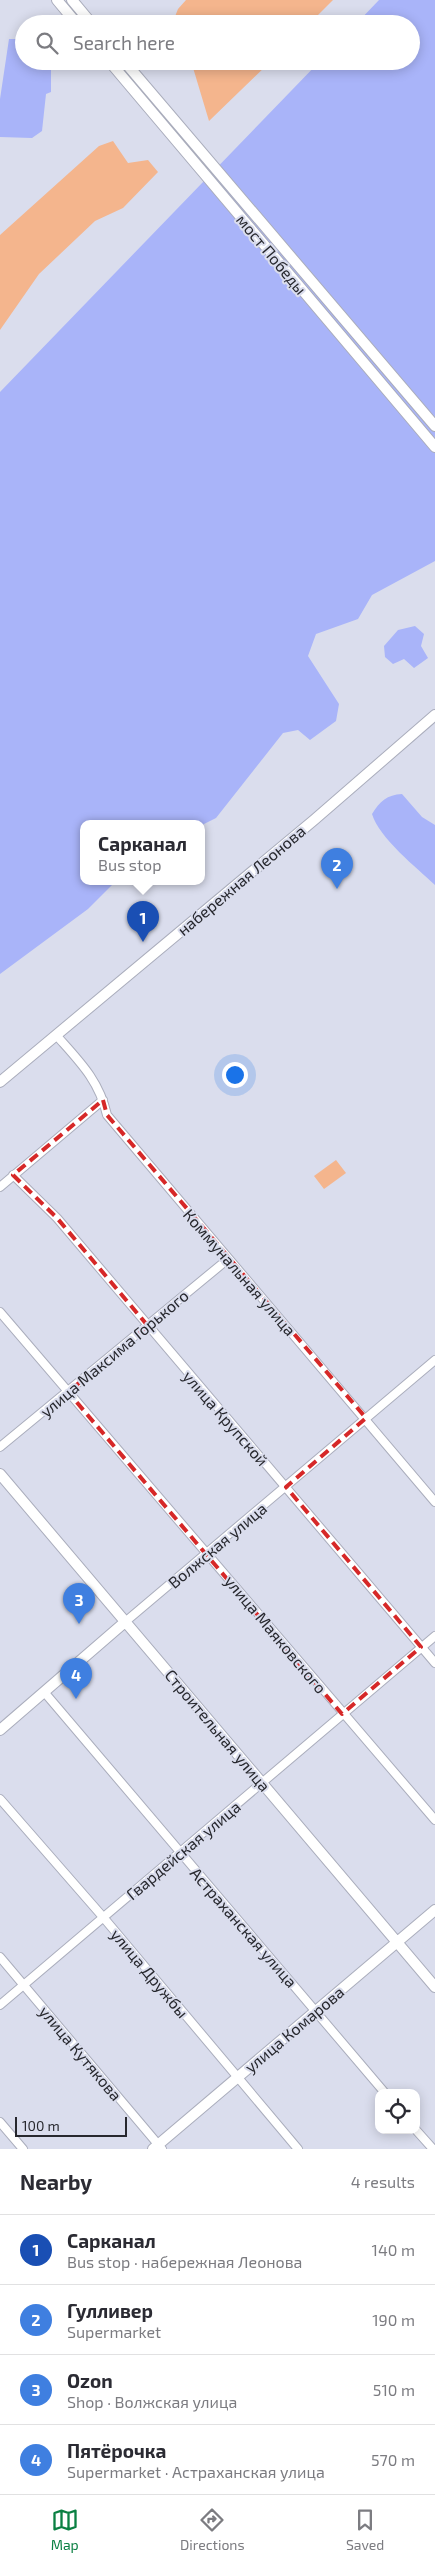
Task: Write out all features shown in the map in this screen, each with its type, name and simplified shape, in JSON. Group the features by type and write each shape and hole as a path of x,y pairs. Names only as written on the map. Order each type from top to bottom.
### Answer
{"main road":[{"path":"57,0 70,15"},
{"path":"72,0 84,15"},
{"name":"мост Победы","path":"117,70 435,448"},
{"path":"132,70 435,426"},
{"name":"набережная Леонова","path":"0,1082 307,826 435,715"},
{"name":"Строительная улица","path":"0,1474 435,1987"},
{"name":"Волжская улица","path":"0,1730 126,1622"},
{"name":"улица Комарова","path":"158,2147 236,2078 435,1910"}],"street":[{"name":"Коммунальная улица","path":"56,1035 91,1075 103,1100 107,1115 228,1259 366,1418 435,1502"},
{"path":"0,1187 103,1100"},
{"name":"улица Крупской","path":"13,1176 57,1218 435,1663"},
{"name":"улица Максима Горького","path":"0,1447 228,1259"},
{"name":"улица Маяковского","path":"0,1312 208,1552 342,1714 435,1820"},
{"name":"Волжская улица","path":"126,1622 435,1360"},
{"name":"Гвардейская улица","path":"0,2005 435,1636"},
{"name":"Астраханская улица","path":"45,1693 382,2089"},
{"name":"улица Дружбы","path":"0,1799 103,1917 236,2078 298,2149"},
{"name":"улица Кутякова","path":"0,1957 158,2147"},
{"path":"0,2122 23,2149"},
{"path":"420,2134 433,2149"}],"highlighted area":[{"path":"103,1100 107,1115 366,1418 286,1487 421,1647 342,1714 68,1392 148,1326 57,1218 13,1175"}],"shaded area":[{"path":"186,0 333,0 318,15 176,15"},
{"path":"194,70 262,70 209,121"},
{"path":"113,141 128,163 148,160 158,172 123,208 95,221 39,274 0,330 0,235 99,146"},
{"path":"336,1160 346,1173 324,1189 314,1176"}],"water":[{"path":"379,0 435,0 435,561 372,595 358,619 316,634 308,656 339,704 336,721 310,740 298,730 283,733 216,818 205,824 205,820 80,820 80,885 112,885 88,909 0,974 0,392 311,70 420,70 420,15 365,15"},
{"path":"9,39 15,39 15,70 51,70 51,92 46,94 42,131 32,138 0,137 0,99"},
{"path":"415,626 424,634 421,646 428,658 414,668 404,659 393,664 385,657 384,646 398,630"},
{"path":"402,794 422,817 435,825 435,885 390,843 382,833 372,814 384,800"}],"place":[{"name":"Гулливер","path":"337,889"},
{"name":"Сарканал","path":"143,942"},
{"name":"Ozon","path":"79,1624"},
{"name":"Пятёрочка","path":"76,1699"}]}
